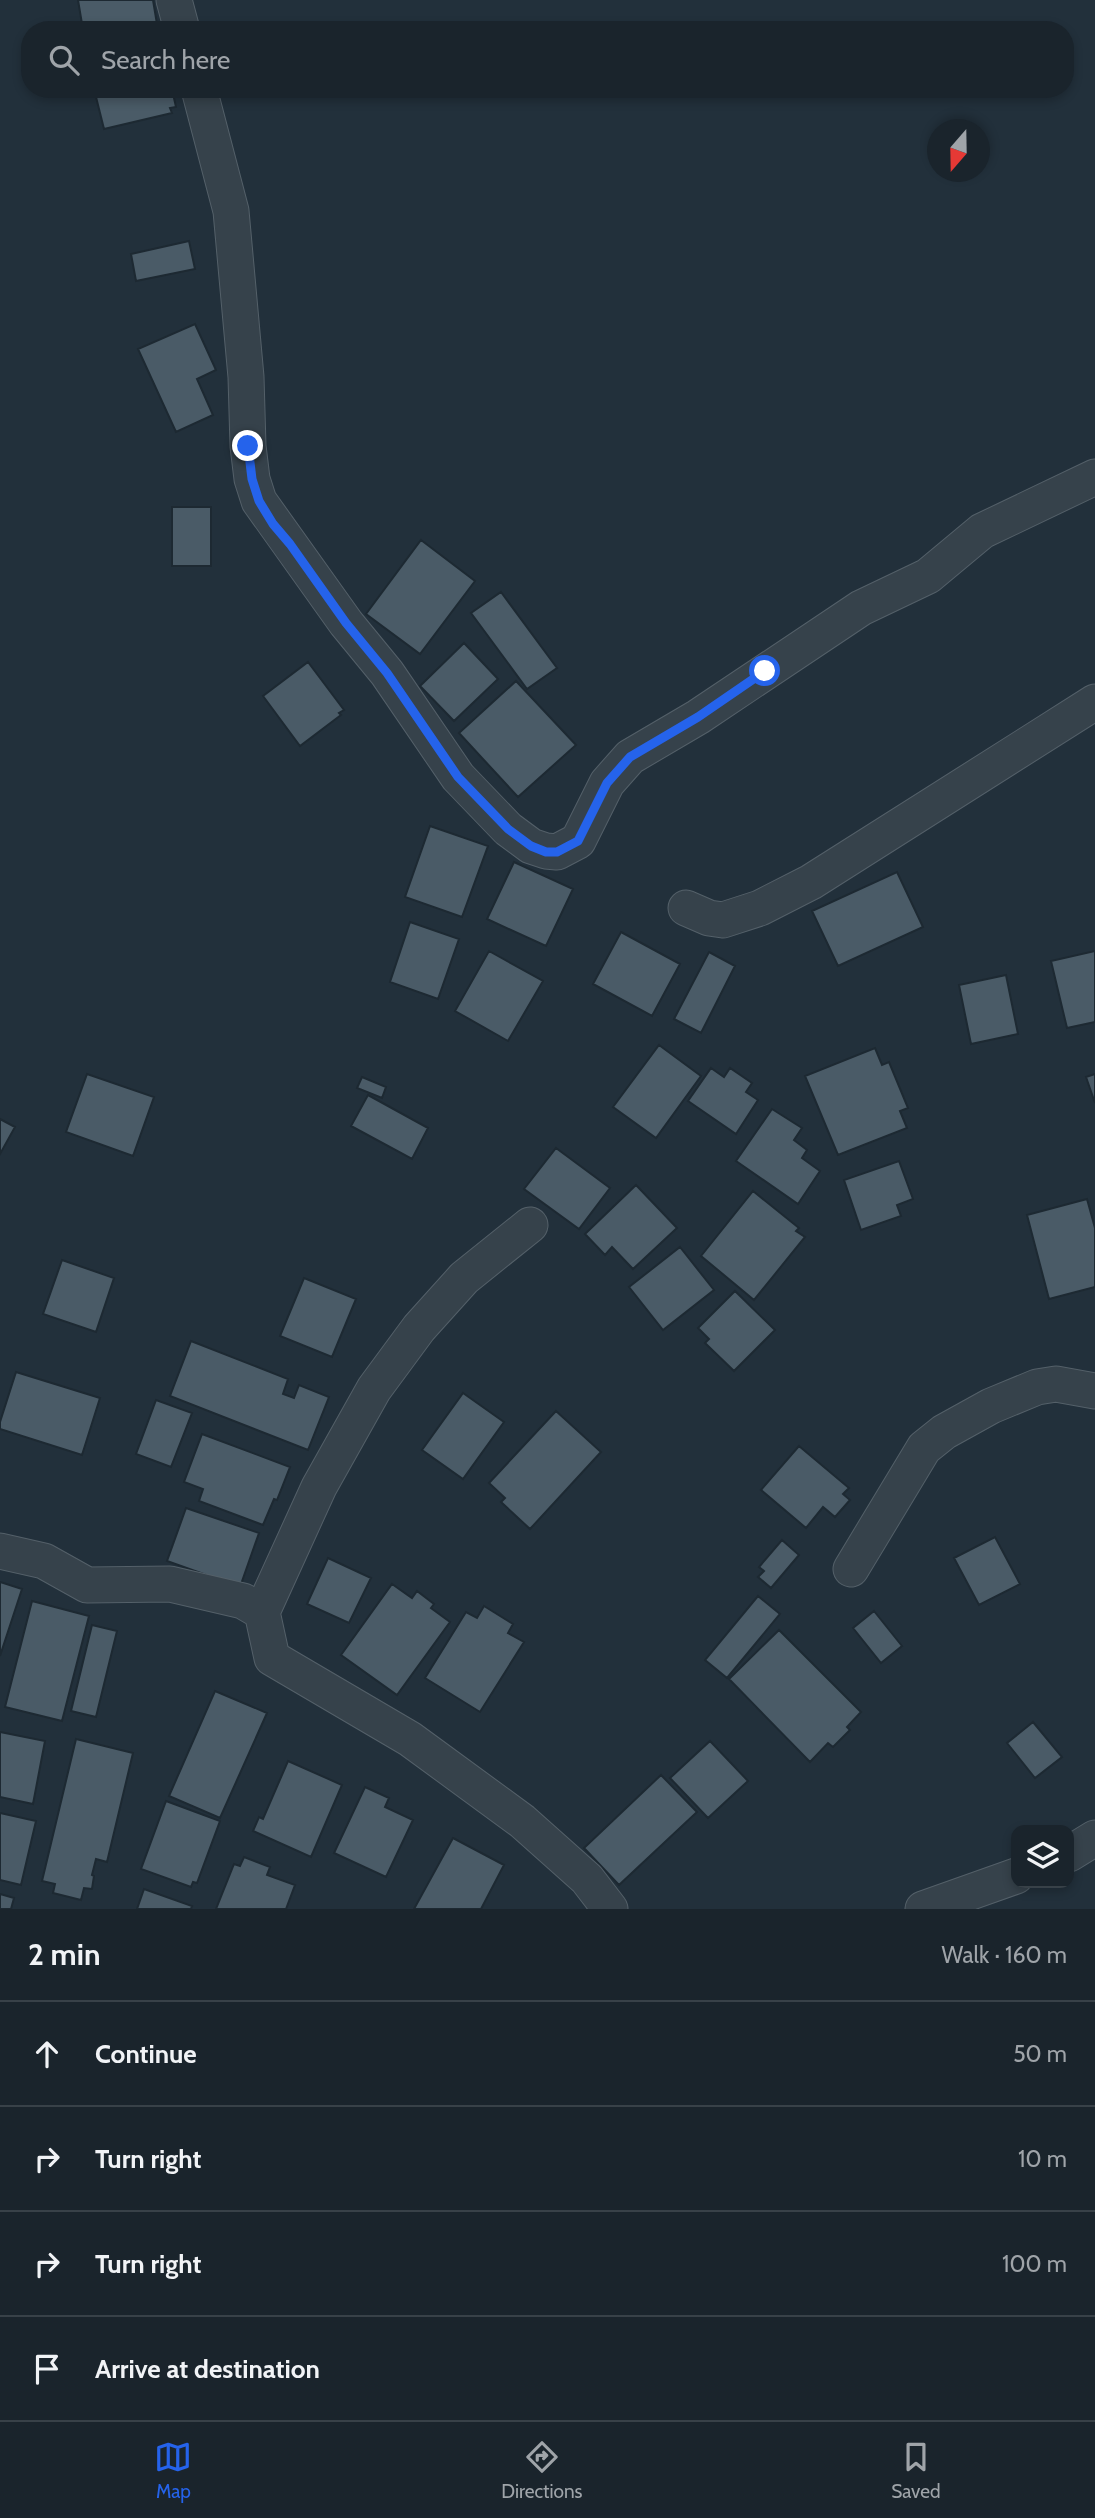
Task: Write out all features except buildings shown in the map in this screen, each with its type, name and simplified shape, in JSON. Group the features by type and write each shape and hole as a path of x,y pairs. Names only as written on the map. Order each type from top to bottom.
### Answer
{"street":[{"path":"174,0 180,21"},
{"path":"201,98 231,211 246,377 248,446 252,479 259,501 339,613 387,673 458,777 508,829 531,846 546,852 557,852 569,847 578,841 607,783 630,757 698,717 861,608 928,576 982,531 1095,477"},
{"path":"685,908 709,918 723,920 760,908 811,882 1095,702"},
{"path":"530,1225 464,1278 419,1328 374,1389 319,1488 262,1612 272,1658 410,1739 522,1821 587,1878 610,1909"},
{"path":"851,1569 923,1448 944,1432 991,1406 1037,1387 1056,1384 1095,1391"},
{"path":"0,1551 44,1561 87,1585 170,1584 243,1601 262,1612"},
{"path":"1074,1851 1095,1838"},
{"path":"923,1909 1011,1878"}],"route":[{"path":"248,446 252,479 259,501 273,524 346,623 387,673 458,777 508,829 531,846 546,852 557,852 578,841 607,783 630,757 698,717 765,671"}]}
